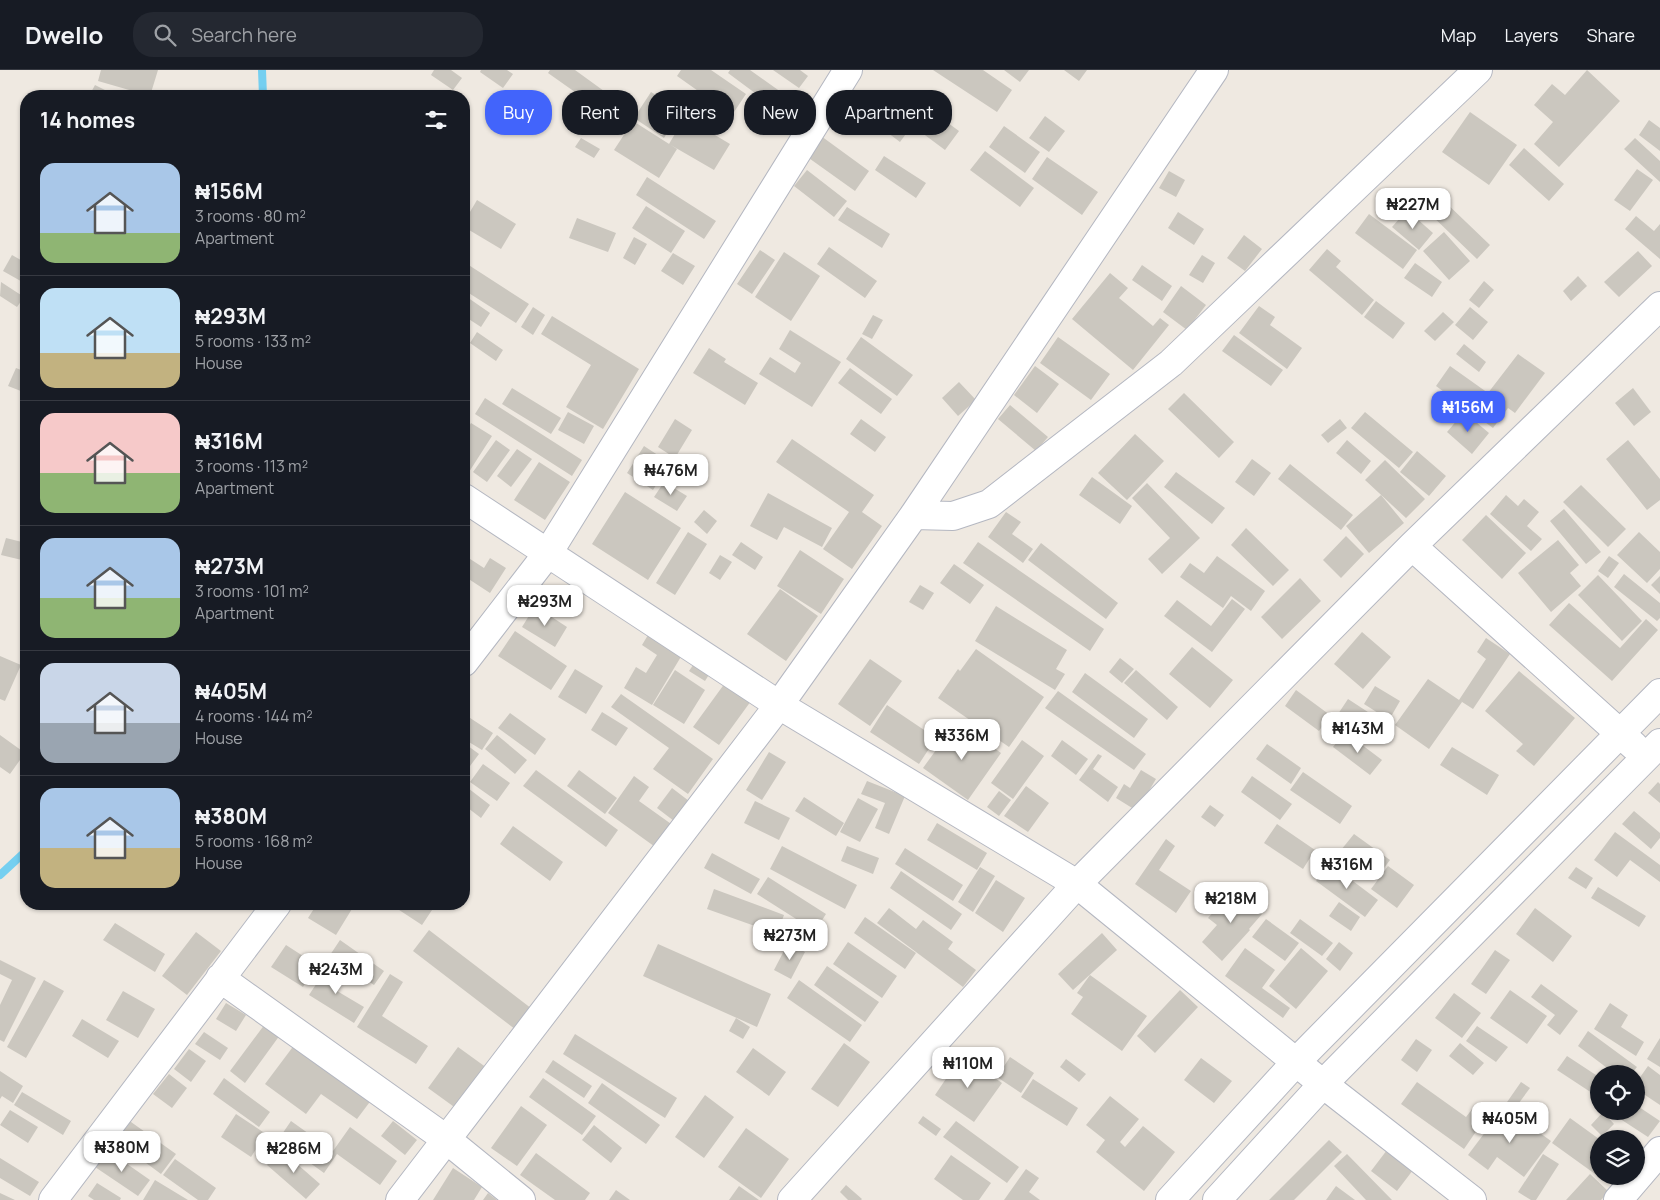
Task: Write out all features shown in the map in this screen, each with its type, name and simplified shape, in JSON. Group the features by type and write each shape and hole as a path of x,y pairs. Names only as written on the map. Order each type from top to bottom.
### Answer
{"street":[{"path":"470,654 548,553 848,70"},
{"path":"400,1200 779,705 914,515 1214,70"},
{"path":"914,515 953,516 989,504 1172,362 1478,70"},
{"path":"792,1200 1077,884 1412,546 1660,306"},
{"path":"470,502 779,705 1077,884 1323,1084 1472,1200"},
{"path":"1218,1200 1323,1084 1655,756 1620,734 1412,546"},
{"path":"1170,1200 1296,1062 1660,694"},
{"path":"53,1200 272,910"},
{"path":"220,978 446,1139 521,1200"},
{"path":"1618,1200 1660,1151"}],"building":[{"path":"101,70 158,70 152,90 129,90 98,81"},
{"path":"434,70 451,70 462,78 453,90 431,75"},
{"path":"481,70 507,70 513,74 503,88 480,72"},
{"path":"550,70 575,70 603,90 572,90 548,73"},
{"path":"681,70 711,70 744,93 744,97 734,112 734,90 697,90 677,76"},
{"path":"730,70 750,70 778,90 751,90 728,73"},
{"path":"773,70 800,70 808,76 799,88"},
{"path":"933,70 983,70 1012,90 997,112"},
{"path":"1004,70 1029,70 1020,82"},
{"path":"1064,70 1087,70 1079,81"},
{"path":"1587,70 1620,101 1559,167 1534,144 1553,122 1534,105 1552,84 1565,95"},
{"path":"95,85 105,90 92,90"},
{"path":"648,97 648,127 638,121 638,112"},
{"path":"1470,112 1517,145 1489,185 1442,152"},
{"path":"1045,116 1065,131 1049,152 1029,138"},
{"path":"1649,120 1660,128 1660,151 1639,135"},
{"path":"638,124 648,131 648,135 655,135 677,149 659,178 614,150 624,135 638,135"},
{"path":"952,126 959,131 945,150 925,135 952,135"},
{"path":"1004,126 1040,152 1025,173 989,147"},
{"path":"674,135 715,135 730,144 714,170 669,144"},
{"path":"891,135 905,135 900,142"},
{"path":"821,136 869,171 855,191 806,156"},
{"path":"581,138 600,149 594,158 575,147"},
{"path":"1635,138 1660,161 1660,182 1624,149"},
{"path":"1524,148 1564,184 1549,201 1509,165"},
{"path":"985,151 1034,188 1020,207 970,170"},
{"path":"884,156 926,183 916,198 875,170"},
{"path":"1047,157 1098,192 1082,215 1032,179"},
{"path":"1637,169 1653,180 1630,211 1614,200"},
{"path":"807,170 847,201 834,217 794,186"},
{"path":"1169,171 1185,180 1176,197 1159,188"},
{"path":"647,177 716,221 704,239 636,195"},
{"path":"1442,199 1490,245 1477,259 1429,213"},
{"path":"477,200 516,224 501,249 470,231 470,212"},
{"path":"646,206 685,231 671,253 632,228"},
{"path":"847,207 890,234 882,248 838,220"},
{"path":"1407,210 1433,233 1419,250 1392,227"},
{"path":"1178,212 1204,229 1194,245 1168,228"},
{"path":"1369,214 1417,250 1403,269 1355,233"},
{"path":"1636,216 1654,231 1660,224 1660,259 1625,229"},
{"path":"577,218 616,233 608,252 569,238"},
{"path":"1444,232 1470,261 1449,280 1423,251"},
{"path":"1244,235 1262,249 1245,271 1227,258"},
{"path":"634,237 647,244 635,265 623,258"},
{"path":"829,247 877,281 865,298 817,264"},
{"path":"1327,249 1341,261 1336,267 1374,300 1362,315 1309,270"},
{"path":"760,250 775,260 752,294 737,284"},
{"path":"1638,251 1652,266 1619,297 1604,282"},
{"path":"784,252 820,276 791,321 755,297"},
{"path":"673,253 695,266 683,285 661,271"},
{"path":"12,255 20,260 20,281 3,271"},
{"path":"1202,255 1215,263 1203,283 1189,275"},
{"path":"1415,263 1442,282 1432,297 1404,278"},
{"path":"1142,265 1172,286 1162,301 1132,280"},
{"path":"470,266 529,304 516,323 470,294"},
{"path":"1110,273 1128,288 1119,298 1153,326 1160,318 1169,325 1133,370 1072,319"},
{"path":"1578,276 1587,286 1571,301 1563,291"},
{"path":"1484,281 1494,290 1479,308 1469,300"},
{"path":"1,282 20,294 20,303 17,307 0,296"},
{"path":"1181,286 1206,305 1187,330 1163,312"},
{"path":"470,299 490,313 481,327 470,320"},
{"path":"1376,301 1405,323 1393,339 1364,317"},
{"path":"1259,306 1275,317 1270,325 1302,348 1287,369 1239,333"},
{"path":"533,307 545,315 533,335 521,327"},
{"path":"1470,307 1488,322 1473,340 1455,325"},
{"path":"1443,312 1454,322 1435,341 1424,331"},
{"path":"873,315 883,320 872,339 862,334"},
{"path":"552,316 639,369 603,429 566,407 591,365 541,334"},
{"path":"790,330 841,362 812,407 759,374 770,357 795,373 801,363 779,349"},
{"path":"477,332 503,350 496,361 470,343"},
{"path":"1234,335 1283,370 1271,386 1222,351"},
{"path":"861,337 913,375 897,396 846,359"},
{"path":"1058,337 1110,374 1091,400 1040,363"},
{"path":"1464,344 1486,362 1479,372 1456,354"},
{"path":"709,348 726,359 724,362 758,383 745,405 693,373"},
{"path":"1518,354 1545,373 1515,413 1508,408 1493,428 1436,386 1450,366 1488,393"},
{"path":"1035,366 1059,384 1037,413 1014,395"},
{"path":"16,368 20,370 20,391 8,386"},
{"path":"850,368 892,399 881,414 838,383"},
{"path":"959,382 976,400 958,416 942,398"},
{"path":"512,388 561,418 551,434 502,404"},
{"path":"1633,388 1651,412 1634,426 1615,403"},
{"path":"1184,393 1234,442 1219,458 1168,409"},
{"path":"485,398 582,460 572,476 475,414"},
{"path":"1010,405 1048,437 1036,451 998,419"},
{"path":"568,412 594,426 584,444 558,430"},
{"path":"1365,412 1413,452 1399,468 1351,428"},
{"path":"1464,412 1489,433 1472,454 1447,432"},
{"path":"675,419 692,430 675,458 658,447"},
{"path":"861,419 886,437 875,452 850,434"},
{"path":"1340,419 1347,428 1328,443 1321,435"},
{"path":"471,423 492,436 470,470"},
{"path":"1135,434 1164,461 1127,500 1098,473"},
{"path":"792,439 874,495 862,512 882,526 852,569 823,549 849,512 776,462"},
{"path":"496,440 510,450 487,482 473,472"},
{"path":"1347,440 1371,461 1361,474 1336,453"},
{"path":"1628,440 1660,479 1660,500 1647,510 1606,459"},
{"path":"644,446 670,463 653,490 627,473"},
{"path":"517,449 532,459 511,487 497,476"},
{"path":"1417,451 1446,476 1429,496 1400,472"},
{"path":"1252,459 1271,473 1254,496 1235,482"},
{"path":"1385,460 1425,499 1406,518 1365,480"},
{"path":"539,462 570,482 545,520 514,500"},
{"path":"1290,464 1353,515 1341,530 1278,479"},
{"path":"1176,472 1225,508 1212,524 1164,487"},
{"path":"1092,477 1132,506 1120,524 1079,495"},
{"path":"664,482 687,496 677,511 654,497"},
{"path":"1147,483 1200,538 1162,574 1148,559 1170,538 1132,498"},
{"path":"1581,485 1626,529 1608,547 1563,502"},
{"path":"625,492 681,528 648,580 592,544"},
{"path":"768,493 832,528 822,547 784,527 777,540 750,526"},
{"path":"1381,495 1404,523 1369,553 1346,526"},
{"path":"1506,495 1518,506 1524,499 1539,512 1527,526 1542,539 1531,551 1490,514"},
{"path":"1564,509 1601,552 1586,564 1550,521"},
{"path":"704,510 717,521 707,534 694,522"},
{"path":"1006,512 1021,522 1012,534 1033,549 1023,563 988,537"},
{"path":"1486,515 1526,553 1502,579 1462,540"},
{"path":"1246,528 1289,570 1273,586 1231,545"},
{"path":"688,532 707,544 675,595 656,583"},
{"path":"1639,532 1660,552 1660,569 1647,583 1617,555"},
{"path":"1346,536 1364,554 1341,578 1323,560"},
{"path":"6,538 20,542 20,560 1,555"},
{"path":"1558,540 1579,565 1570,573 1581,586 1551,612 1518,573"},
{"path":"741,542 763,557 755,570 732,555"},
{"path":"978,542 1104,629 1090,651 963,563"},
{"path":"1041,543 1118,603 1106,619 1028,560"},
{"path":"800,550 844,579 821,614 777,586"},
{"path":"720,555 732,562 720,580 709,573"},
{"path":"1217,556 1265,591 1251,611 1231,596 1223,608 1180,577 1190,563 1204,573"},
{"path":"1609,556 1619,563 1608,578 1598,571"},
{"path":"490,558 506,568 490,593 470,580 470,559 484,568"},
{"path":"954,564 984,585 970,604 940,583"},
{"path":"1624,574 1660,603 1660,618 1657,621 1614,587"},
{"path":"1598,575 1642,621 1622,641 1578,595"},
{"path":"1660,576 1660,594 1651,585"},
{"path":"1300,578 1321,601 1282,639 1261,617"},
{"path":"920,585 934,593 923,610 909,602"},
{"path":"780,589 818,616 786,661 747,634"},
{"path":"1232,599 1245,609 1212,652 1164,616 1177,600 1211,626"},
{"path":"1569,603 1620,648 1646,619 1658,630 1612,681 1549,625"},
{"path":"535,606 567,627 555,647 522,627"},
{"path":"996,606 1067,650 1056,669 1065,674 1055,690 975,641"},
{"path":"651,630 685,650 652,705 624,688 636,667 646,673 657,655 642,645"},
{"path":"515,631 567,666 551,690 498,656"},
{"path":"1362,632 1391,657 1363,689 1334,664"},
{"path":"1486,638 1510,654 1473,709 1459,700 1486,659 1477,652"},
{"path":"1192,647 1233,680 1210,708 1169,674"},
{"path":"976,649 1044,697 1009,747 938,698 958,669 960,671"},
{"path":"700,655 715,665 705,681 689,671"},
{"path":"0,656 20,665 20,667 5,701 0,699"},
{"path":"1120,658 1134,669 1122,683 1109,672"},
{"path":"870,659 902,681 870,726 838,704"},
{"path":"575,669 603,686 586,714 558,697"},
{"path":"675,670 705,690 684,724 653,705"},
{"path":"1136,670 1178,707 1167,720 1124,683"},
{"path":"1519,671 1575,718 1534,766 1516,751 1523,744 1485,711"},
{"path":"1085,673 1148,719 1134,738 1072,692"},
{"path":"1428,679 1462,702 1429,749 1395,725"},
{"path":"725,683 751,701 719,745 693,727"},
{"path":"1375,686 1400,701 1389,720 1364,704"},
{"path":"1296,690 1330,715 1319,731 1285,706"},
{"path":"1058,691 1146,754 1134,770 1045,708"},
{"path":"621,694 713,759 688,794 653,769 669,748 611,707"},
{"path":"1348,699 1371,714 1359,732 1336,717"},
{"path":"887,705 936,738 919,764 870,732"},
{"path":"602,712 628,728 616,746 591,730"},
{"path":"510,713 546,739 535,755 498,728"},
{"path":"470,718 493,733 482,750 470,743"},
{"path":"957,721 1001,753 968,800 923,768"},
{"path":"1345,732 1382,760 1370,775 1333,747"},
{"path":"0,735 20,749 20,760 10,774 0,767"},
{"path":"497,735 527,760 515,774 485,749"},
{"path":"1022,740 1044,756 1013,799 991,783"},
{"path":"1062,740 1088,759 1076,775 1051,756"},
{"path":"1267,744 1301,768 1291,784 1256,759"},
{"path":"470,747 479,754 470,766"},
{"path":"1452,747 1499,775 1487,795 1440,765"},
{"path":"769,752 786,762 762,800 746,790"},
{"path":"1098,754 1102,756 1093,769 1118,787 1108,802 1079,780"},
{"path":"483,764 510,783 497,801 470,782"},
{"path":"536,770 618,830 606,847 523,786"},
{"path":"579,770 617,798 605,814 567,786"},
{"path":"1141,770 1156,779 1137,811 1116,798 1124,784 1130,788"},
{"path":"1303,772 1352,806 1340,824 1290,790"},
{"path":"634,776 649,787 639,801 674,826 658,849 608,813"},
{"path":"1252,776 1292,804 1280,820 1241,792"},
{"path":"867,781 905,796 889,834 875,828 885,803 861,794"},
{"path":"1658,782 1660,784 1660,803 1648,793"},
{"path":"1026,786 1049,803 1028,832 1004,816"},
{"path":"672,788 689,801 674,821 657,808"},
{"path":"470,790 490,805 481,818 470,810"},
{"path":"999,791 1011,800 999,816 987,807"},
{"path":"804,797 844,823 836,836 795,811"},
{"path":"858,798 878,809 860,842 840,832"},
{"path":"755,801 790,818 779,840 744,823"},
{"path":"1210,805 1224,815 1215,827 1201,817"},
{"path":"1634,811 1660,833 1660,838 1651,849 1622,824"},
{"path":"937,823 987,853 977,870 927,840"},
{"path":"1277,824 1315,850 1303,869 1264,843"},
{"path":"513,826 563,862 550,881 500,844"},
{"path":"1615,832 1660,865 1660,882 1630,860 1617,877 1594,860"},
{"path":"1354,834 1390,860 1378,876 1341,850"},
{"path":"1166,839 1175,846 1159,870 1191,891 1176,913 1135,884"},
{"path":"782,846 857,885 845,909 770,869"},
{"path":"847,846 879,858 873,874 841,861"},
{"path":"905,848 963,885 953,901 895,864"},
{"path":"712,853 760,879 751,894 704,868"},
{"path":"1329,863 1378,900 1365,917 1316,881"},
{"path":"1388,866 1414,885 1397,908 1371,889"},
{"path":"980,867 995,876 973,912 958,902"},
{"path":"1576,867 1593,878 1586,889 1568,878"},
{"path":"901,871 962,914 951,930 890,888"},
{"path":"768,877 826,914 815,931 757,894"},
{"path":"996,880 1025,898 1003,932 975,913"},
{"path":"1598,887 1646,916 1639,927 1591,898"},
{"path":"714,889 784,915 777,934 707,909"},
{"path":"1234,889 1262,914 1222,961 1202,942 1217,925 1208,918"},
{"path":"1339,902 1360,917 1351,931 1329,916"},
{"path":"889,908 916,929 923,920 953,942 948,949 976,970 963,987 877,923"},
{"path":"1535,908 1572,936 1553,962 1516,934"},
{"path":"313,910 351,910 336,935 308,918"},
{"path":"399,910 432,910 422,925"},
{"path":"865,917 916,953 905,969 854,933"},
{"path":"1266,919 1299,943 1285,961 1252,937"},
{"path":"1300,919 1333,943 1322,956 1290,933"},
{"path":"115,923 165,954 155,972 103,940"},
{"path":"429,930 536,1012 520,1033 413,951"},
{"path":"196,932 221,951 187,995 162,976"},
{"path":"1102,933 1117,950 1073,990 1058,974"},
{"path":"340,940 384,971 374,985 330,955"},
{"path":"848,942 897,976 882,998 833,964"},
{"path":"1339,942 1353,953 1340,971 1326,959"},
{"path":"788,943 805,952 791,979 774,970"},
{"path":"658,944 771,994 757,1027 643,976"},
{"path":"286,945 317,965 303,987 271,967"},
{"path":"1245,948 1275,970 1262,988 1290,1008 1283,1018 1225,976"},
{"path":"1301,948 1328,971 1296,1009 1269,986"},
{"path":"1495,950 1510,960 1486,994 1471,984"},
{"path":"0,960 36,978 4,1042 0,1040 0,1005 12,980 0,974"},
{"path":"328,966 346,978 337,991 364,1007 354,1023 309,995"},
{"path":"827,966 879,1002 865,1022 814,985"},
{"path":"390,974 403,982 382,1016 428,1046 416,1064 357,1027"},
{"path":"1090,975 1147,1016 1122,1051 1071,1014 1083,997 1077,993"},
{"path":"44,980 64,991 26,1058 7,1047"},
{"path":"799,980 862,1025 850,1042 787,998"},
{"path":"1541,984 1578,1011 1560,1035 1547,1025 1555,1015 1531,997"},
{"path":"1180,990 1198,1007 1155,1053 1137,1036"},
{"path":"1510,990 1547,1016 1527,1044 1490,1018"},
{"path":"123,991 155,1009 138,1038 106,1020"},
{"path":"1454,993 1481,1013 1462,1038 1435,1018"},
{"path":"226,1003 246,1015 236,1031 216,1019"},
{"path":"1610,1003 1628,1015 1621,1027 1644,1042 1636,1056 1594,1029"},
{"path":"736,1018 750,1027 743,1039 729,1031"},
{"path":"82,1019 119,1041 108,1058 72,1036"},
{"path":"265,1024 280,1035 245,1083 230,1071"},
{"path":"1477,1026 1508,1047 1496,1062 1466,1041"},
{"path":"1588,1031 1634,1065 1603,1065 1578,1046"},
{"path":"204,1032 228,1048 220,1060 195,1044"},
{"path":"575,1034 677,1098 665,1118 563,1054"},
{"path":"1660,1038 1660,1067 1647,1059"},
{"path":"1416,1039 1432,1050 1417,1072 1401,1060"},
{"path":"844,1043 870,1062 838,1107 811,1089"},
{"path":"1460,1043 1484,1063 1473,1075 1449,1056"},
{"path":"295,1044 372,1099 357,1119 321,1094 306,1114 265,1084"},
{"path":"458,1047 487,1068 457,1109 428,1088"},
{"path":"753,1048 786,1072 769,1096 736,1072"},
{"path":"189,1049 206,1061 191,1082 174,1069"},
{"path":"962,1055 1002,1083 974,1122 935,1095"},
{"path":"1567,1056 1590,1071 1590,1092 1557,1070"},
{"path":"1010,1057 1034,1073 1021,1093 997,1077"},
{"path":"1201,1058 1232,1081 1214,1103 1184,1080"},
{"path":"1066,1059 1086,1074 1079,1082 1060,1067"},
{"path":"553,1060 592,1086 584,1098 545,1072"},
{"path":"1648,1066 1660,1075 1660,1105 1645,1095 1645,1070"},
{"path":"0,1071 23,1086 13,1103 2,1096 0,1099"},
{"path":"169,1074 187,1088 172,1108 153,1094"},
{"path":"224,1078 270,1112 259,1127 213,1094"},
{"path":"543,1078 596,1116 582,1135 529,1097"},
{"path":"1033,1079 1078,1108 1067,1126 1021,1097"},
{"path":"1417,1082 1466,1117 1473,1108 1486,1117 1464,1149 1401,1104"},
{"path":"1521,1082 1530,1088 1513,1111 1505,1105"},
{"path":"602,1083 660,1125 646,1144 588,1103"},
{"path":"22,1092 71,1121 63,1135 14,1105"},
{"path":"705,1095 734,1117 704,1158 675,1137"},
{"path":"1110,1096 1139,1119 1120,1142 1125,1147 1143,1126 1175,1152 1144,1191 1096,1152 1105,1140 1086,1125"},
{"path":"521,1106 547,1125 517,1166 491,1148"},
{"path":"1504,1107 1551,1141 1524,1177 1497,1157 1488,1170 1468,1155"},
{"path":"10,1110 38,1127 28,1143 0,1125"},
{"path":"1645,1111 1660,1121 1648,1137 1645,1135 1645,1130 1637,1130 1622,1120 1645,1120"},
{"path":"236,1114 266,1134 251,1157 221,1137"},
{"path":"923,1116 941,1129 936,1136 918,1123"},
{"path":"124,1117 176,1154 161,1174 111,1137"},
{"path":"1570,1118 1590,1132 1590,1170 1552,1143"},
{"path":"1596,1120 1610,1120 1614,1124 1608,1130 1596,1130 1591,1125"},
{"path":"291,1121 333,1151 350,1127 397,1161 380,1185 337,1154 324,1173 278,1140"},
{"path":"393,1121 417,1140 405,1155 381,1136"},
{"path":"956,1121 1019,1167 1007,1183 943,1137"},
{"path":"594,1125 622,1148 611,1163 582,1140"},
{"path":"746,1128 789,1159 761,1198 718,1167"},
{"path":"1329,1140 1342,1152 1294,1200 1269,1200"},
{"path":"270,1141 278,1149 263,1162 256,1154"},
{"path":"107,1150 150,1180 138,1196 95,1167"},
{"path":"281,1150 320,1184 306,1199 267,1165"},
{"path":"1387,1150 1413,1170 1397,1191 1371,1171"},
{"path":"536,1153 590,1193 585,1200 555,1200 520,1175"},
{"path":"1347,1154 1392,1200 1366,1200 1334,1166"},
{"path":"1543,1154 1559,1164 1536,1200 1531,1200 1518,1192"},
{"path":"951,1155 991,1183 979,1200 963,1200 934,1179"},
{"path":"0,1158 39,1182 30,1196 0,1178"},
{"path":"175,1159 216,1188 208,1200 198,1200 163,1175"},
{"path":"453,1168 482,1187 474,1200 433,1200"},
{"path":"1026,1169 1039,1178 1029,1192 1040,1200 1004,1200"},
{"path":"1590,1174 1590,1185 1602,1185 1609,1192 1601,1200 1566,1200"},
{"path":"155,1180 188,1200 143,1200"},
{"path":"97,1183 121,1198 120,1200 94,1200 88,1196"},
{"path":"846,1185 862,1199 848,1200 840,1192"},
{"path":"739,1186 759,1200 729,1200"},
{"path":"1336,1186 1355,1200 1326,1200"},
{"path":"616,1190 630,1200 609,1200"},
{"path":"0,1193 15,1200 0,1200"},
{"path":"488,1193 497,1200 483,1200"}],"waterway":[{"path":"262,70 263,90"},
{"path":"0,875 20,857"}]}
